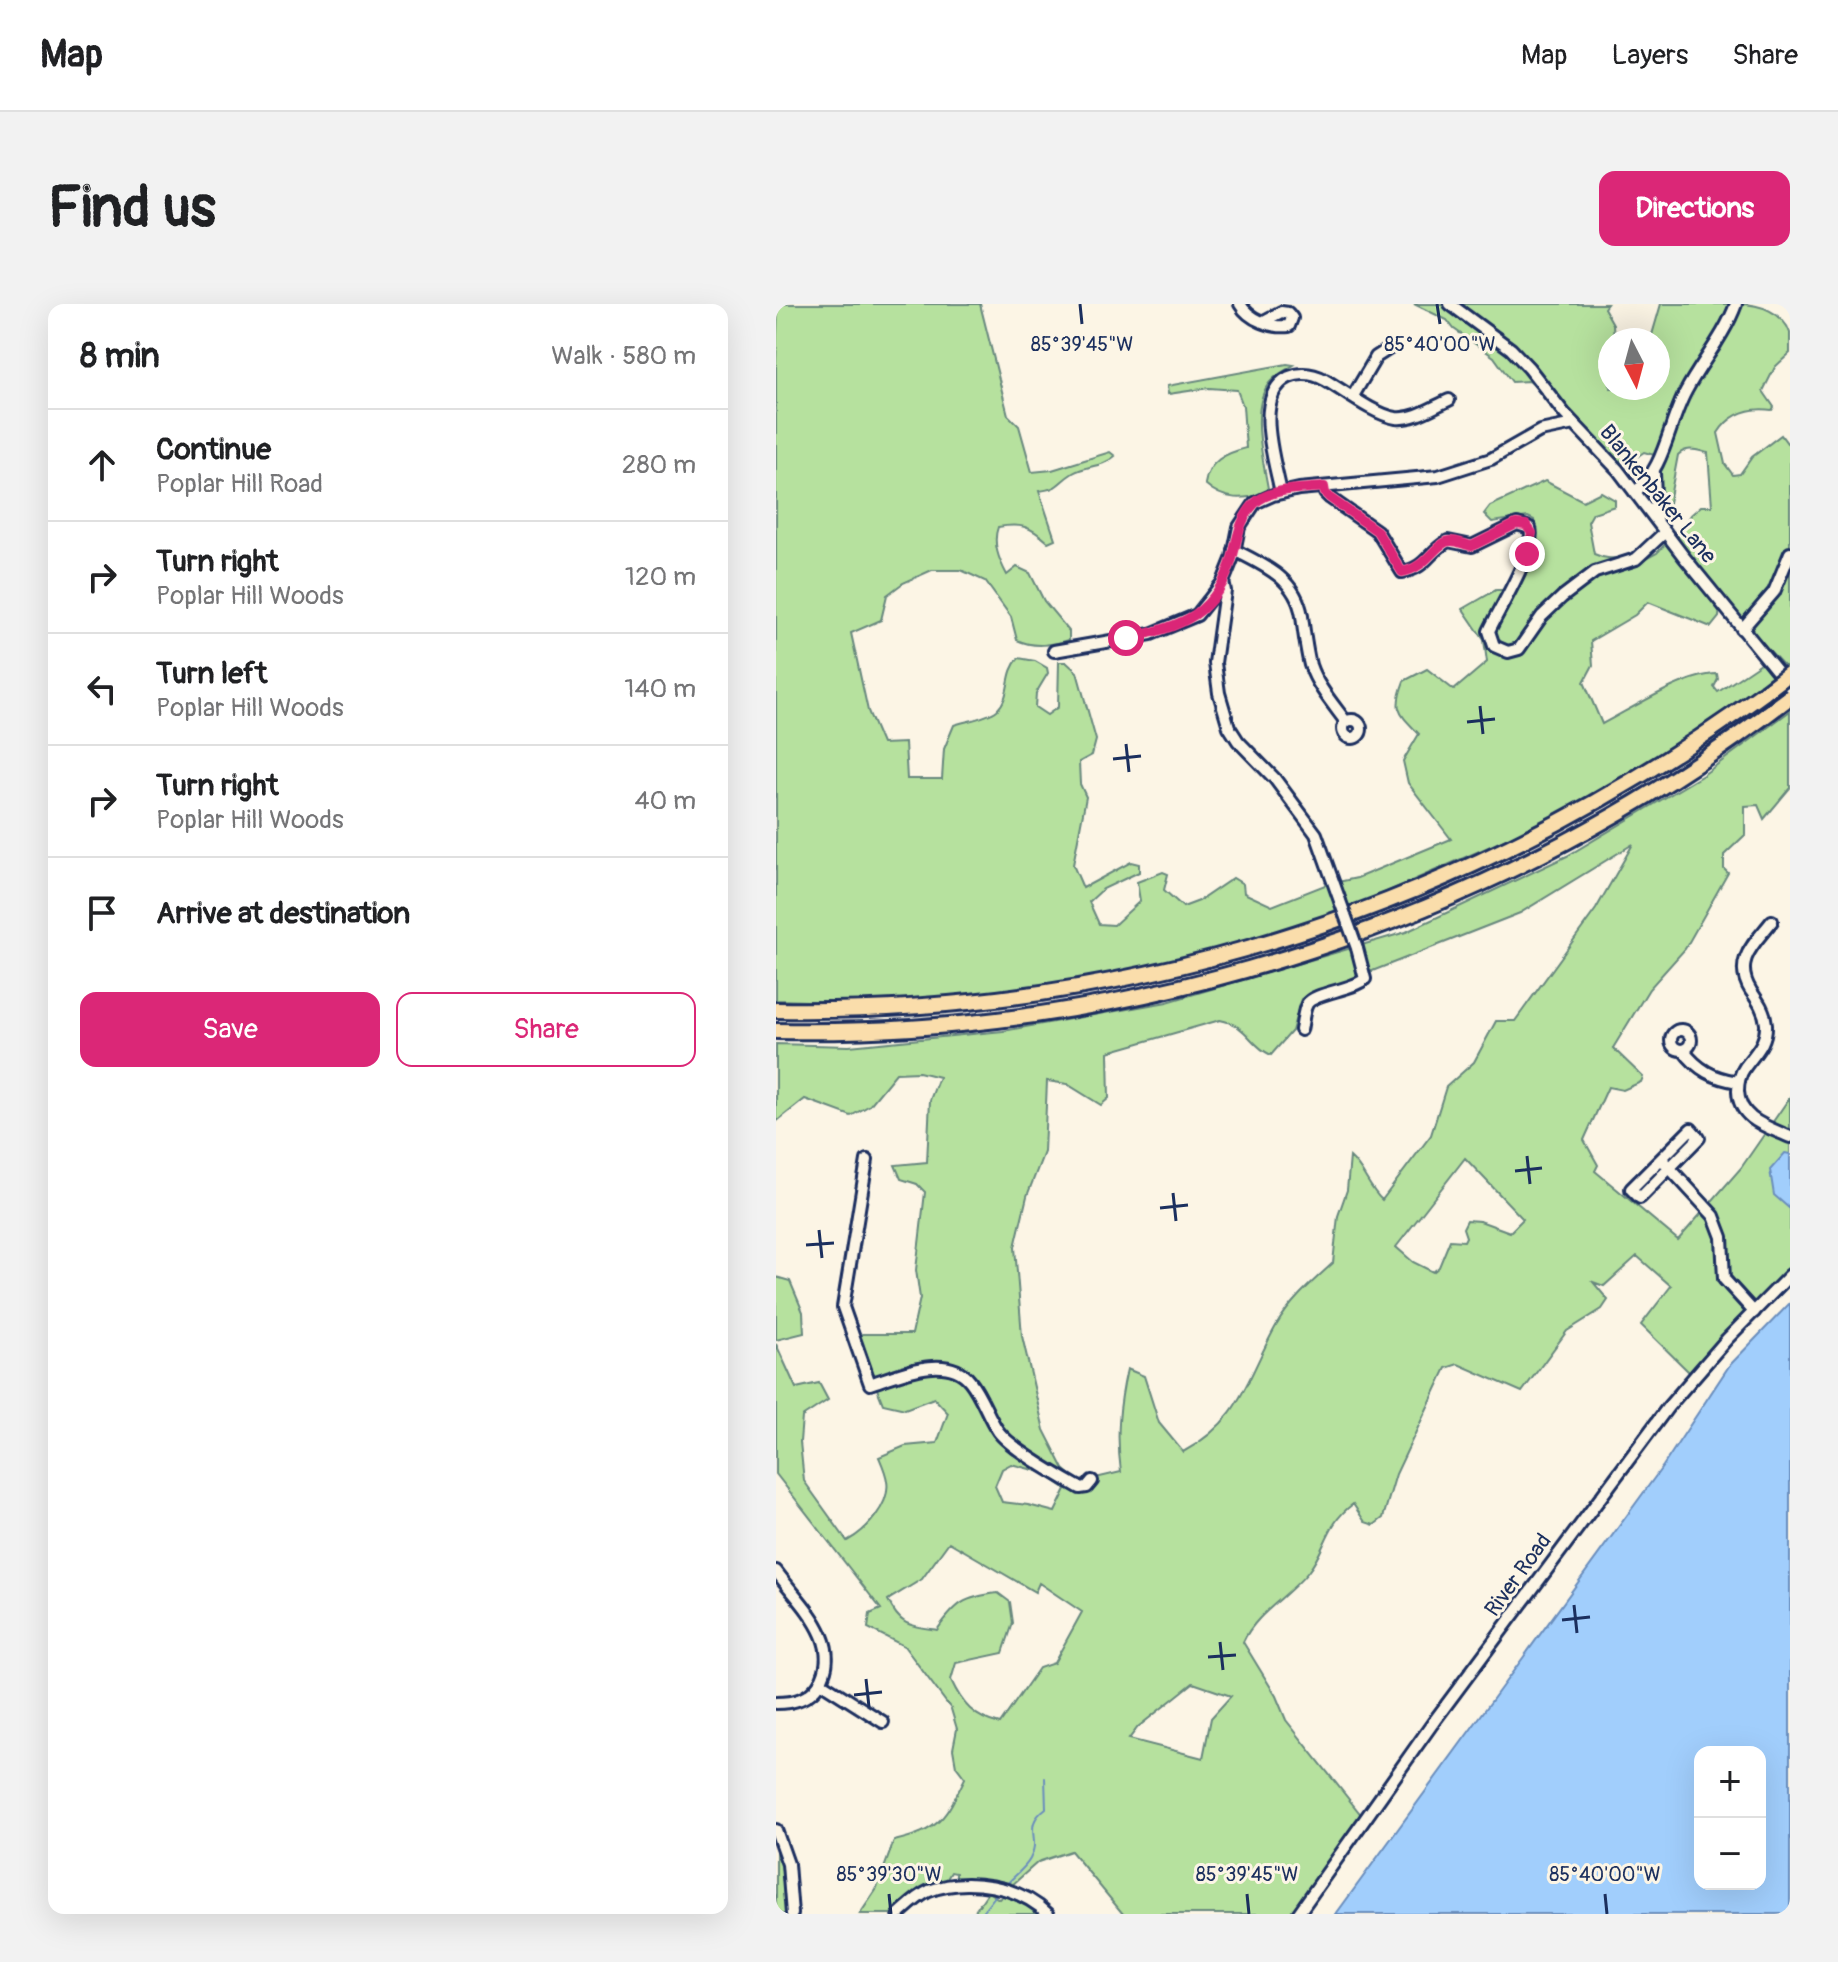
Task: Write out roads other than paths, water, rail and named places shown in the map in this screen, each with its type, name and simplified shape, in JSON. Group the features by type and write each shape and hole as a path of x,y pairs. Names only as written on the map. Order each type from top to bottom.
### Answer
{"highway":[{"path":"776,1010 917,1007 1037,995 1177,968 1361,913 1554,826 1663,763 1790,673"},
{"path":"776,1031 916,1028 1008,1019 1151,993 1284,958 1405,916 1543,853 1676,777 1785,701"}],"street":[{"path":"1240,304 1247,315 1264,321"},
{"name":"Blankenbaker Lane","path":"1450,304 1516,353 1574,424 1611,462 1790,687"},
{"path":"1635,492 1654,471 1685,392 1718,343 1736,304"},
{"path":"1353,396 1376,357 1390,348"},
{"path":"1281,493 1267,410 1275,388 1289,377 1312,375 1394,418 1411,417 1449,400"},
{"path":"1054,651 1164,630 1197,615 1223,582 1238,529 1255,503 1281,493 1438,476 1491,459 1540,431 1574,424"},
{"path":"1654,471 1656,520"},
{"path":"1324,487 1330,498 1377,531 1402,572 1418,569 1436,548 1448,541 1472,546 1517,524 1530,528 1532,537 1527,554 1489,631 1494,646 1508,652 1519,649 1542,616 1562,597 1595,572 1636,559 1665,532"},
{"path":"1234,550 1290,584 1299,602 1306,647 1315,677 1346,722"},
{"path":"1742,629 1774,592 1790,553"},
{"path":"1223,582 1225,591 1215,663 1219,693 1229,727 1238,741 1275,779 1316,834 1365,979 1347,989 1311,999 1305,1006 1301,1030"},
{"path":"1772,921 1748,949 1743,962 1747,984 1765,1015 1766,1032 1761,1048 1743,1070 1738,1082 1741,1104 1751,1118 1790,1137"},
{"path":"1683,1050 1704,1072 1738,1082"},
{"path":"1691,1129 1699,1138 1640,1198 1631,1189 1661,1159 1691,1129"},
{"path":"1661,1159 1714,1216 1722,1237 1724,1279 1754,1312"},
{"path":"867,1160 843,1307 870,1384 924,1369 943,1368 960,1372 978,1393 999,1432 1011,1443 1080,1488 1087,1487 1092,1481"},
{"name":"River Road","path":"1298,1914 1435,1720 1696,1372 1790,1275"},
{"path":"776,1571 826,1641 828,1665 815,1690 799,1700 776,1703"},
{"path":"820,1682 883,1722"},
{"path":"776,1830 788,1864 792,1914"},
{"path":"899,1914 925,1893 939,1888 973,1885 1002,1888 1031,1900 1048,1914"}],"water":[{"path":"1785,1153 1790,1154 1790,1209 1774,1195 1770,1170"},
{"path":"1790,1303 1790,1914 1336,1914 1663,1466 1729,1366"}],"waterway":[{"path":"1004,1887 1030,1859 1034,1844 1033,1827 1046,1808 1045,1778"},
{"path":"981,1914 999,1891"}]}
